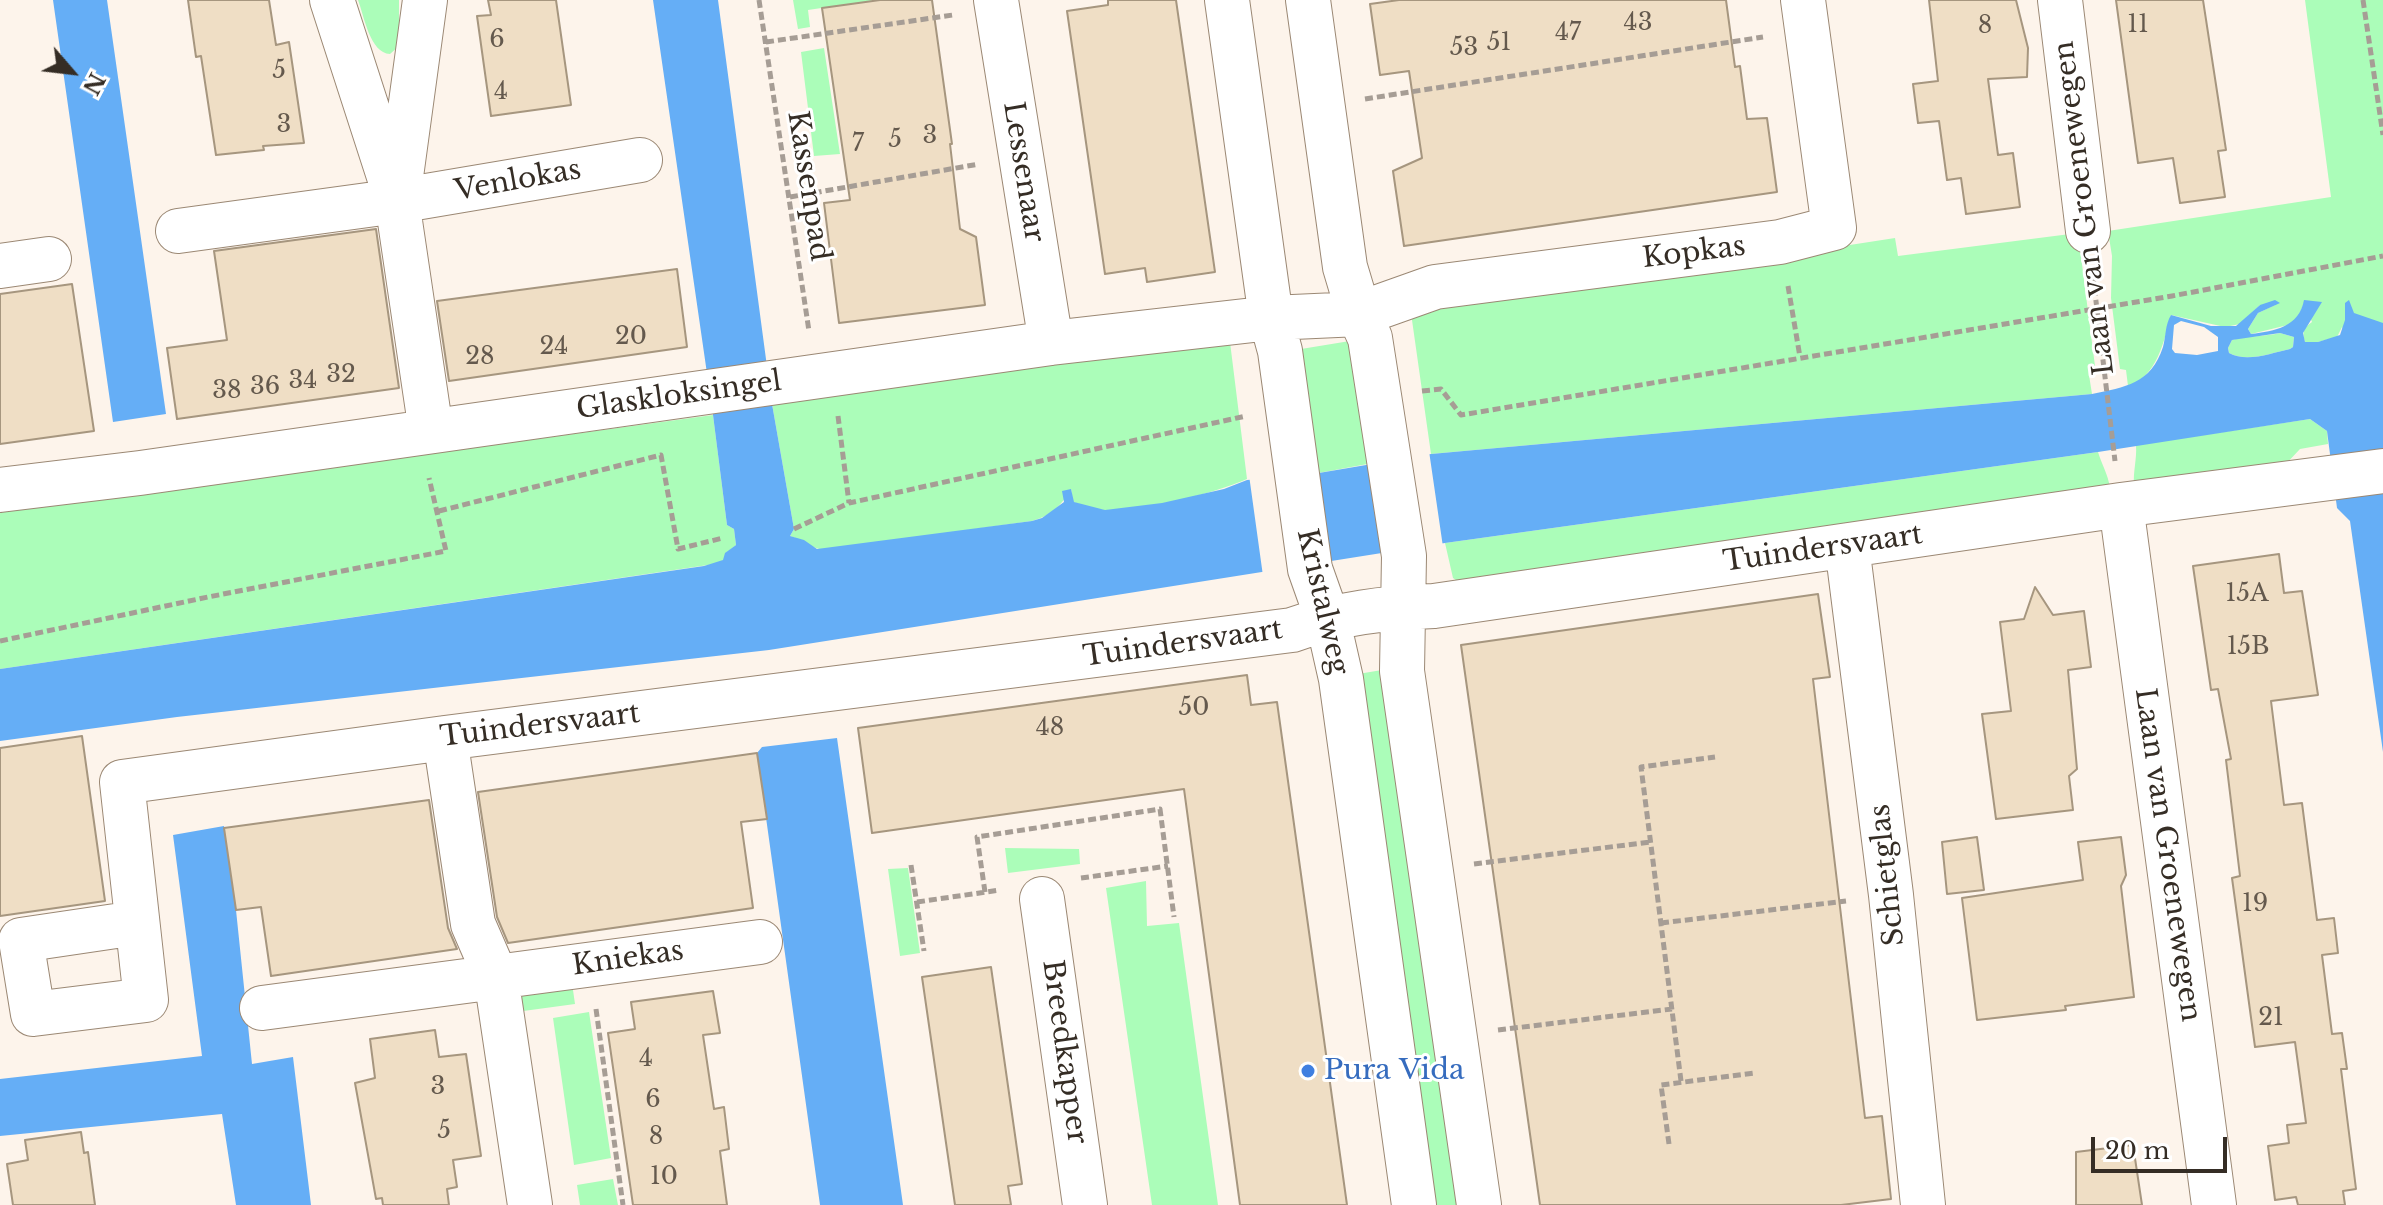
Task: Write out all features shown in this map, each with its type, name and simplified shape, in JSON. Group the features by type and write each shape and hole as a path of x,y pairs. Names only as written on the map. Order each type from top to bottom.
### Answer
{"street":[{"path":"332,0 397,201 424,432"},
{"path":"397,201 425,0"},
{"name":"Kristalweg","path":"1227,0 1310,569 1327,617 1341,679 1414,1205"},
{"path":"1308,0 1345,267 1364,326 1404,556 1402,671 1479,1205"},
{"name":"Laan van Groenewegen","path":"2060,0 2088,231"},
{"name":"Lessenaar","path":"996,4 1051,343"},
{"name":"Kopkas","path":"1364,326 1435,287 1780,242 1834,228 1805,15"},
{"name":"Venlokas","path":"178,231 397,201 640,160"},
{"path":"0,266 49,259"},
{"name":"Glaskloksingel","path":"0,490 140,473 1051,343 1276,335 1364,326"},
{"name":"Tuindersvaart","path":"136,923 122,782 1292,630 1327,617 1434,606 1847,546 2118,484 2307,483 2383,471"},
{"name":"Laan van Groenewegen","path":"2118,484 2214,1205"},
{"name":"Schietglas","path":"1847,546 1891,895 1923,1205"},
{"path":"445,738 473,924 496,977 530,1205"},
{"name":"Breedkapper","path":"1042,899 1085,1205"},
{"name":"Kniekas","path":"262,1008 760,942"}],"path":[{"name":"Kassenpad","path":"759,0 817,377 849,503"},
{"path":"2363,0 2383,135"},
{"path":"766,42 996,4"},
{"path":"1360,100 1805,15"},
{"path":"790,197 1020,157"},
{"name":"Laan van Groenewegen","path":"2088,231 2118,484"},
{"path":"1421,391 1441,389 1461,415 2383,256"},
{"path":"1792,310 1800,357"},
{"path":"794,529 849,503 1240,417"},
{"path":"0,641 446,551 424,432"},
{"path":"439,511 661,455 678,549 723,538"},
{"path":"1681,1081 1641,767 1715,757"},
{"path":"985,892 977,837 1160,809 1174,917"},
{"path":"1474,864 1650,842"},
{"path":"911,865 924,951"},
{"path":"1661,923 1832,903"},
{"path":"590,964 623,1205"},
{"path":"1496,1030 1672,1009"},
{"path":"1669,1144 1661,1085 1754,1073"}],"green space":[{"path":"358,0 399,0 399,46 390,54 383,52 373,41"},
{"path":"793,0 875,0 865,2 867,19 842,5 808,10 810,27 798,29"},
{"path":"2305,0 2383,0 2383,415 2342,327 2337,337 2305,342 2304,330 2312,322 2304,303 2292,324 2251,334 2248,329 2258,313 2275,305 2260,305 2240,324 2225,327 2171,315 2153,366 2146,375 2128,386 2126,370 2120,369 2111,298 2112,256 2108,231 2331,197"},
{"path":"824,48 840,154 814,156 801,52"},
{"path":"2078,233 2096,374 2089,375 2092,394 1431,454 1411,313 1895,238 1898,256"},
{"path":"2280,333 2294,337 2293,347 2251,357 2229,353 2232,340"},
{"path":"1229,334 1247,479 1177,500 1120,510 1073,502 1071,489 1055,509 1032,521 825,550 790,536 794,529 772,404"},
{"path":"1356,340 1373,463 1313,474 1295,350"},
{"path":"713,415 727,525 734,529 736,545 726,553 724,560 715,564 0,669 0,512"},
{"path":"2310,419 2327,431 2328,444 2300,449 2284,466 2134,486 2136,445"},
{"path":"2098,452 2110,488 1459,582 1453,578 1445,543"},
{"path":"1394,668 1468,1205 1427,1205 1352,675"},
{"path":"1005,848 1079,849 1080,864 1008,873"},
{"path":"908,868 920,953 900,956 888,869"},
{"path":"1146,881 1147,926 1179,923 1218,1205 1152,1205 1106,888"},
{"path":"571,976 575,1004 516,1012 524,983"},
{"path":"589,1012 611,1158 574,1165 553,1018"},
{"path":"613,1179 618,1205 580,1205 577,1185"}],"water":[{"path":"53,0 107,0 166,414 113,422"},
{"path":"653,0 718,0 772,404 794,529 790,536 804,540 817,549 1032,521 1042,518 1064,502 1062,491 1071,489 1074,502 1105,510 1162,503 1224,489 1247,480 1313,474 1431,454 2092,394 2126,386 2151,369 2163,347 2171,315 2211,326 2236,326 2260,305 2275,300 2280,303 2258,313 2248,329 2251,334 2285,326 2297,316 2304,300 2322,302 2303,333 2305,342 2318,342 2340,335 2345,320 2345,303 2349,300 2354,313 2383,323 2383,752 2350,521 2337,508 2327,431 2310,419 2098,452 1445,543 769,650 177,717 0,741 0,669 704,566 723,560 725,553 736,545 734,529 727,525","holes":["2181,321 2204,327 2218,337 2218,351 2197,355 2175,353 2172,349 2174,325","2280,333 2294,337 2293,347 2251,357 2229,353 2232,340"]},
{"path":"837,738 903,1205 820,1205 757,753 762,747"},
{"path":"224,826 252,1064 293,1057 311,1205 236,1205 222,1114 0,1136 0,1079 202,1056 173,835"}],"pier":[{"path":"1429,451 1443,547 1388,556 1374,458"},
{"path":"1312,470 1325,566 1263,576 1249,475"}],"building":[{"path":"188,0 269,0 276,45 289,42 304,143 263,146 264,150 216,155 201,56 196,57"},
{"path":"488,0 556,0 571,105 491,116 477,16 491,15"},
{"path":"880,0 932,0 960,229 976,237 985,305 839,323 824,203 850,200 822,8"},
{"path":"1108,0 1176,0 1215,272 1147,282 1145,268 1105,274 1067,11 1108,5"},
{"path":"1399,0 1726,0 1735,67 1740,66 1747,119 1767,118 1777,192 1404,246 1393,171 1422,158 1409,71 1380,75 1370,4"},
{"path":"1929,0 2016,0 2028,48 2027,77 1988,79 1998,155 2013,153 2020,207 1966,214 1961,178 1947,180 1939,121 1918,123 1913,84 1938,81"},
{"path":"2116,0 2203,0 2226,150 2218,151 2225,197 2180,203 2173,158 2138,163"},
{"path":"376,229 399,388 177,419 167,348 227,340 214,251"},
{"path":"677,269 687,347 449,381 437,301"},
{"path":"72,284 94,431 0,444 0,294"},
{"path":"2279,554 2284,593 2302,591 2318,695 2271,701 2284,805 2302,803 2317,920 2334,918 2338,953 2322,955 2332,1034 2342,1033 2347,1069 2341,1069 2356,1189 2343,1191 2345,1205 2298,1205 2296,1197 2275,1200 2268,1146 2289,1143 2287,1125 2306,1123 2295,1042 2255,1047 2232,878 2240,876 2226,760 2231,759 2218,689 2211,690 2193,566"},
{"path":"2035,587 2053,615 2084,611 2091,667 2068,670 2077,769 2069,776 2073,810 1996,819 1982,714 2011,711 2000,622 2024,619"},
{"path":"1818,594 1830,677 1813,679 1865,1118 1882,1116 1891,1199 1841,1205 1540,1205 1461,645"},
{"path":"1247,675 1251,705 1277,702 1347,1205 1240,1205 1184,789 872,833 858,728"},
{"path":"82,736 105,901 0,916 0,748"},
{"path":"757,753 767,819 741,822 753,908 508,943 497,917 478,792"},
{"path":"429,800 448,928 457,949 271,976 261,907 236,910 224,828"},
{"path":"1977,837 1984,890 1947,894 1942,842"},
{"path":"2121,837 2126,875 2121,886 2134,997 2065,1006 2066,1010 1977,1020 1962,898 2083,880 2078,842"},
{"path":"991,967 1022,1184 1008,1186 1011,1205 955,1205 922,977"},
{"path":"713,991 720,1033 703,1035 714,1109 724,1107 729,1149 720,1151 727,1205 633,1205 608,1033 635,1029 631,1002"},
{"path":"435,1030 439,1057 466,1054 481,1156 453,1160 457,1187 447,1189 449,1205 383,1205 382,1198 376,1199 355,1083 375,1078 370,1039"},
{"path":"81,1132 84,1153 88,1152 95,1205 13,1205 7,1164 28,1160 25,1140"},
{"path":"2133,1145 2142,1205 2076,1205 2076,1152"}],"place":[{"name":"Pura Vida","path":"1308,1071"}]}
